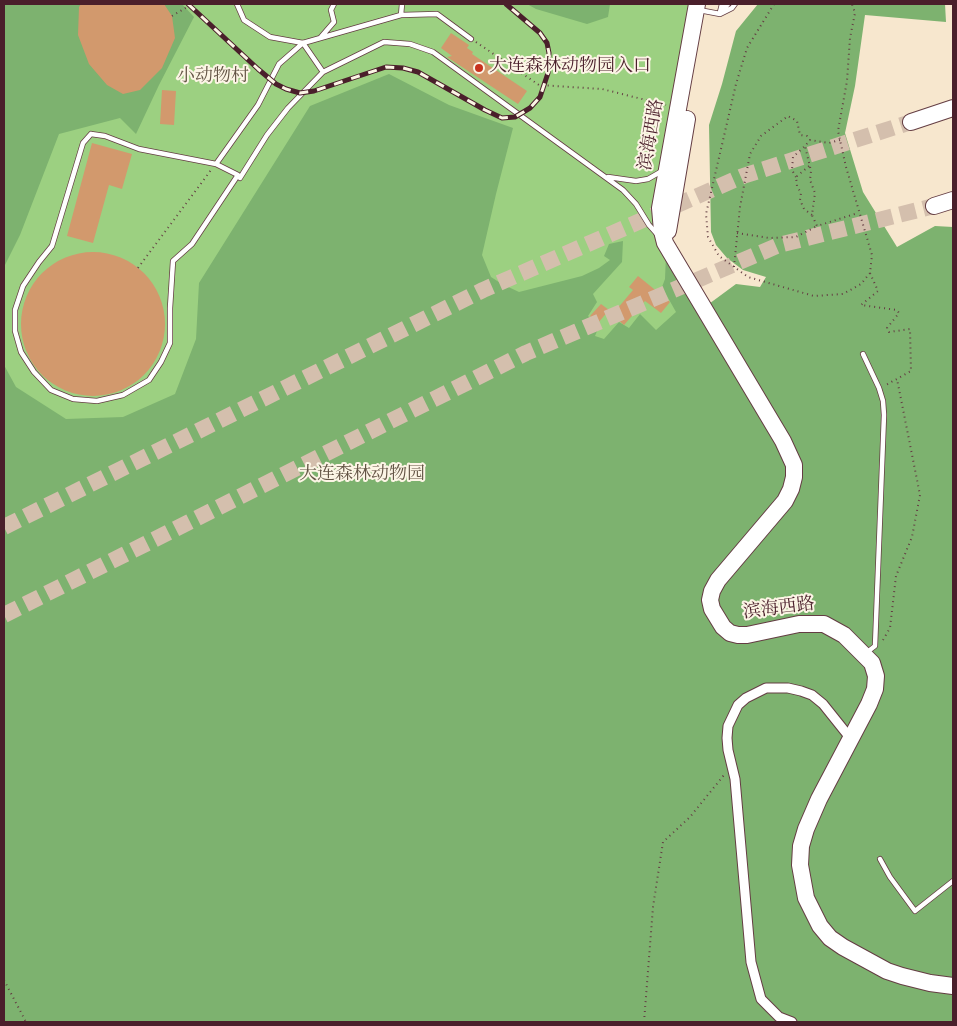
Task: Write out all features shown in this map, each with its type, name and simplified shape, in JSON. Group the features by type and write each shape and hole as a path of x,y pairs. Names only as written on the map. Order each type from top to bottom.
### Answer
{"highway":[{"name":"滨海西路","path":"705,8 678,108 660,208 661,226 665,243 783,441 794,465 794,477 785,501 718,580 710,600 712,609 724,627 738,635 747,635 799,624 824,624 870,650 876,676 875,689 812,814 801,846 800,865 802,882 809,906 820,926 830,938 842,947 902,976 953,986"},
{"name":"滨海西路","path":"665,243 705,8"},
{"path":"911,122 953,108"},
{"path":"934,206 953,200"}],"street":[{"path":"792,1022 779,1017 760,999 751,962 735,779 726,738 728,726 732,715 746,698 766,688 788,688 812,695 823,704 851,739"}],"lane":[{"path":"237,4 244,20 270,37 303,43 323,72"},
{"path":"320,38 334,22 331,10 334,4"},
{"path":"401,15 402,4"},
{"path":"705,8 722,4"},
{"path":"705,8 732,5"},
{"path":"216,164 258,105 279,64 303,43 401,15 437,14 471,39"},
{"path":"240,178 267,135 288,108 323,72 384,42 410,44 433,52 623,190 665,243"},
{"path":"91,134 105,136 139,149 216,164 238,175 192,244 173,261 170,343 161,362 149,380 123,395 97,401 74,399 51,390 34,372 20,352 15,331 15,310 23,286 52,246 83,143 91,134"},
{"path":"604,176 636,181 648,179 658,174 667,166"},
{"path":"863,354 879,388 884,414 870,650"},
{"path":"880,858 890,876 915,911 953,881"}],"path":[{"path":"172,16 192,4"},
{"path":"774,4 747,48 736,84 706,214 708,237 719,256 748,277 814,296 843,294 861,284 870,273"},
{"path":"852,4 855,13 850,38 847,82 838,131 846,167 872,255 870,273 878,291 861,304 897,310 899,313 887,328 889,332 910,329 911,371 879,388"},
{"path":"471,39 539,85 602,89 678,108"},
{"path":"734,267 740,207 750,154 761,136 788,116 797,121 800,135 808,136 810,140 829,143 840,140"},
{"path":"810,140 793,157 792,170 801,193 800,200 804,209 812,215 817,226"},
{"path":"805,146 810,180 816,193 812,215"},
{"path":"138,268 216,164"},
{"path":"796,178 809,166"},
{"path":"738,232 770,238 796,237 817,226 859,213"},
{"path":"870,650 885,638 890,628 896,576 912,537 920,495 897,379"},
{"path":"644,1022 653,907 662,842 690,817 732,765"},
{"path":"4,980 26,1022"}],"green space":[{"name":"大连森林动物园","path":"4,4 689,4 666,284 779,470 4,1022"},
{"path":"4,4 182,4 194,17 136,134 120,118 59,134 20,235 4,267"},
{"path":"527,4 610,4 608,17 587,24 536,9"},
{"name":"大连森林动物园","path":"758,4 945,4 946,22 865,15 855,86 845,133 863,192 897,247 935,226 953,227 953,1022 4,1022 4,365 16,387 66,419 123,417 175,394 196,339 199,283 310,106 389,74 449,105 513,128 482,255 491,277 502,284 519,292 582,276 610,260 604,256 609,244 623,241 622,262 593,294 597,302 588,316 599,326 595,336 604,339 619,322 629,328 640,314 656,330 676,312 662,287 665,279 666,255 698,312 736,284 760,287 766,277 743,270 727,258 716,245 711,232 709,125 736,31"}],"building":[{"path":"81,4 164,4 172,16 175,38 162,68 140,90 123,94 107,85 89,64 78,35 79,7"},
{"name":"大连森林动物园入口","path":"451,33 469,45 467,48 473,52 472,54 527,91 518,104 447,57 452,56 441,48"},
{"path":"162,90 176,91 174,125 160,124"},
{"path":"92,143 132,154 122,189 109,185 93,243 67,236"},
{"path":"93,252 121,257 144,273 160,296 165,324 160,352 144,375 121,391 93,396 65,391 42,375 26,352 21,324 26,296 42,273 65,257"},
{"path":"638,276 670,302 661,313 645,301 624,325 612,315 633,290 629,287"},
{"path":"601,304 609,310 598,323 590,316"}],"tunnel":[{"path":"4,527 483,290 743,176 911,122"},
{"path":"4,615 526,353 779,245 934,206"}],"railway":[{"path":"188,4 258,69 276,84 286,89 300,93 314,91 386,67 403,68 418,72 502,118 515,117 530,108 540,97 548,73 549,53 547,43 540,33 506,4"}],"place":[{"name":"大连森林动物园入口","path":"479,68"}],"park label":[{"name":"小动物村","path":"213,78"}]}
